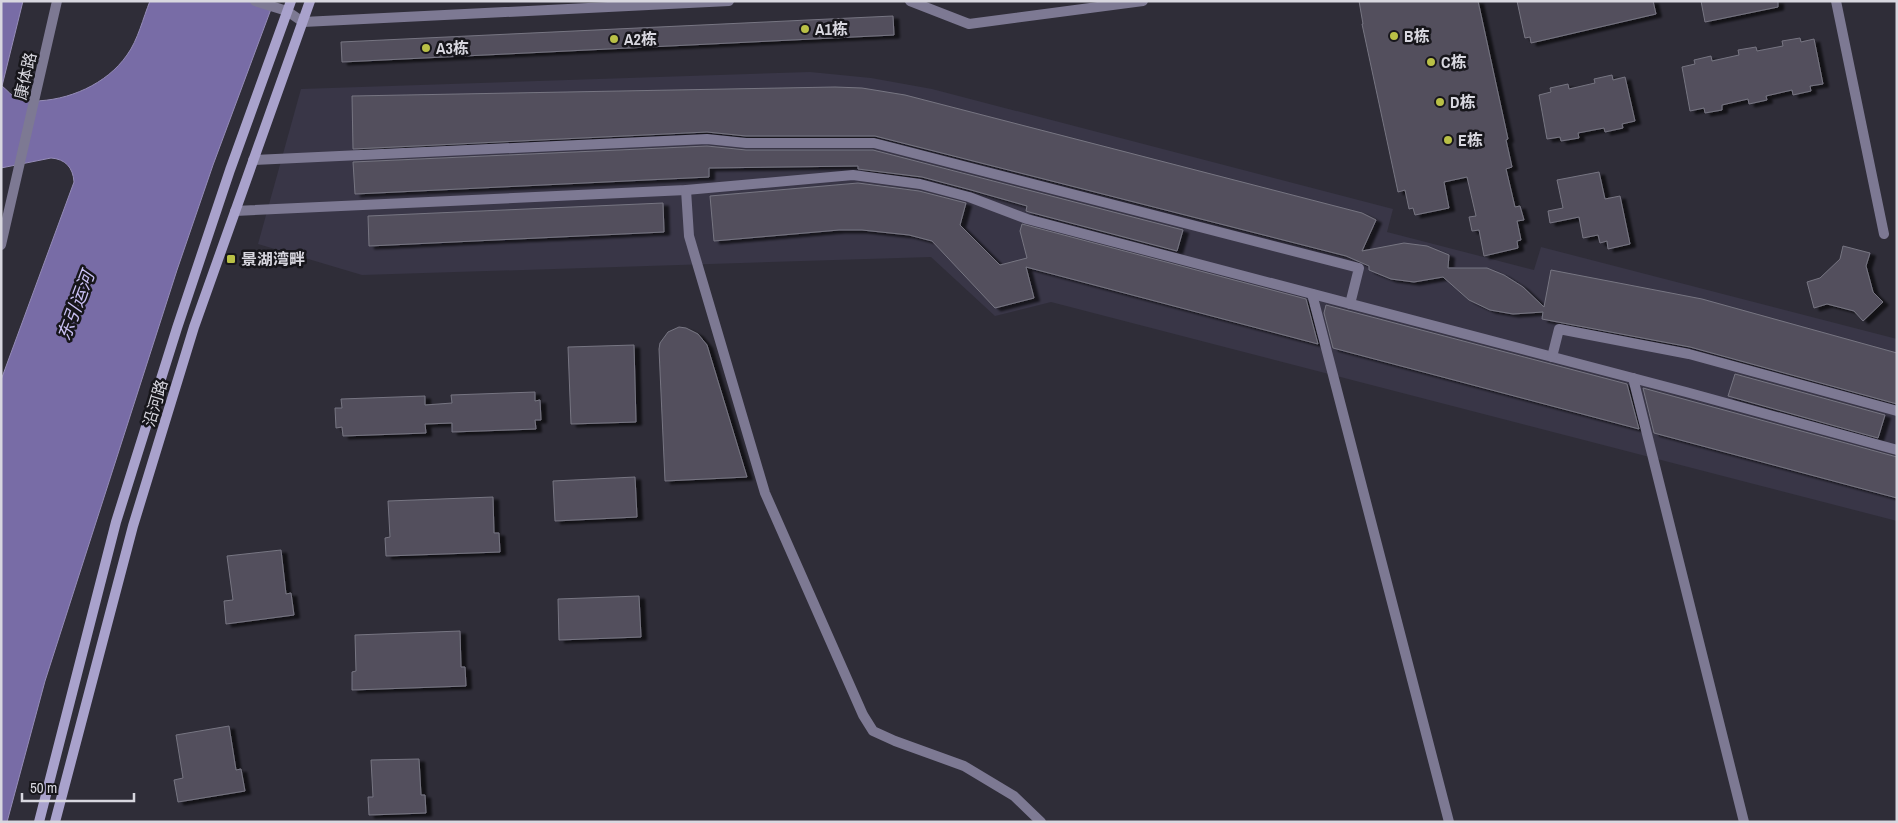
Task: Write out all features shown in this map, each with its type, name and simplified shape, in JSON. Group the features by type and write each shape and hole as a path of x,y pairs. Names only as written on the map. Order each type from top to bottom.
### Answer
{"main road":[{"name":"沿河路","path":"55,822 136,518 194,327 310,1"},
{"name":"沿河路","path":"39,822 116,522 190,291 285,7"}],"street":[{"name":"康体路","path":"1,245 57,1"},
{"path":"255,1 285,7 303,22 729,1"},
{"path":"501,1 501,12"},
{"path":"910,1 969,24 1143,1"},
{"path":"1836,1 1884,234"},
{"path":"253,160 707,139 746,143 874,143 1359,268 1350,304"},
{"path":"235,211 686,190 853,176 920,184 969,197 1027,219 1633,378 1897,450"},
{"path":"686,190 689,236 765,493 863,715 874,731 895,741 964,766 1014,796 1041,822"},
{"path":"1312,294 1449,822"},
{"path":"1552,357 1559,329 1689,354 1897,411"},
{"path":"1633,378 1744,822"}],"shaded area":[{"path":"810,72 871,78 932,89 1393,209 1387,232 1534,270 1541,247 1897,339 1897,521 1051,302 995,316 931,257 362,275 258,244 301,89"}],"water":[{"name":"东引运河","path":"1,1 23,1 2,86 17,99 33,101 60,98 73,94 86,89 109,74 119,65 131,49 150,1 274,1 213,165 177,270 45,681 7,822 1,822 1,380 74,182 70,168 64,162 51,158 1,168"}],"building":[{"path":"1359,1 1478,1 1508,139 1506,140 1512,167 1506,169 1515,207 1520,206 1524,220 1517,221 1521,240 1517,241 1518,248 1484,256 1479,230 1472,231 1469,217 1476,216 1467,177 1444,182 1449,208 1415,215 1413,208 1409,209 1405,190 1398,192 1362,24"},
{"path":"1517,1 1653,1 1656,14 1531,43 1530,37 1525,38"},
{"path":"1701,1 1778,1 1778,7 1705,22"},
{"path":"893,16 894,35 342,62 341,42"},
{"path":"1800,38 1801,42 1814,39 1823,84 1810,86 1811,91 1793,95 1792,90 1766,96 1767,100 1749,104 1748,99 1722,105 1722,110 1705,113 1704,108 1690,111 1682,67 1695,64 1694,60 1711,56 1712,61 1739,55 1738,50 1756,47 1757,51 1783,46 1782,41"},
{"path":"1612,75 1613,80 1625,77 1635,121 1622,124 1623,128 1605,132 1604,128 1578,133 1579,138 1561,141 1560,137 1547,139 1539,95 1551,92 1550,88 1568,84 1569,89 1595,83 1594,79"},
{"path":"862,88 905,95 1362,213 1376,220 1362,251 1404,243 1427,246 1449,255 1448,268 1487,268 1504,275 1523,287 1544,307 1551,270 1702,299 1897,353 1897,404 1690,347 1542,319 1543,312 1513,314 1490,310 1469,300 1443,277 1414,282 1391,279 1369,270 1369,266 1346,256 875,136 746,136 707,132 353,149 352,96"},
{"path":"707,146 746,150 873,150 1183,230 1177,251 1029,212 1026,211 1027,206 971,190 922,177 858,169 858,166 709,168 709,177 355,194 353,162"},
{"path":"1599,172 1605,199 1620,196 1630,244 1608,249 1607,241 1600,243 1598,235 1583,238 1579,217 1550,223 1548,211 1563,208 1557,180"},
{"path":"858,183 919,191 966,203 960,225 1000,265 1027,258 1020,231 1022,224 1306,299 1318,344 1026,267 1034,298 995,308 932,241 909,235 862,230 839,230 714,241 710,196"},
{"path":"663,203 664,232 369,246 368,216"},
{"path":"1843,246 1870,253 1866,266 1873,292 1883,302 1863,321 1854,311 1827,304 1814,308 1807,282 1820,278 1840,259"},
{"path":"1326,305 1627,384 1639,429 1333,348 1324,313"},
{"path":"679,327 698,334 707,345 747,477 665,481 659,349 660,343 668,332"},
{"path":"634,345 636,422 571,424 568,347"},
{"path":"1735,374 1885,415 1878,438 1728,396"},
{"path":"1643,388 1897,457 1897,498 1654,433"},
{"path":"535,392 535,401 540,400 541,420 535,420 536,429 452,432 452,423 425,424 426,433 343,436 342,427 336,428 335,408 342,408 341,399 425,396 425,405 452,403 451,395"},
{"path":"635,477 637,517 555,521 553,481"},
{"path":"493,497 494,533 499,533 500,552 386,556 385,538 390,537 388,501"},
{"path":"281,550 286,594 291,593 294,615 226,624 224,601 233,600 227,556"},
{"path":"639,596 641,637 559,640 558,599"},
{"path":"460,631 461,667 465,667 466,686 352,690 352,672 356,671 355,635"},
{"path":"229,726 236,770 241,769 245,791 178,802 174,780 183,778 176,735"},
{"path":"419,759 421,795 425,795 426,813 369,815 368,797 373,797 371,760"}],"place":[{"name":"A1栋","path":"805,29"},
{"name":"B栋","path":"1394,36"},
{"name":"A2栋","path":"614,39"},
{"name":"A3栋","path":"426,48"},
{"name":"C栋","path":"1431,62"},
{"name":"D栋","path":"1440,102"},
{"name":"E栋","path":"1448,140"},
{"name":"景湖湾畔","path":"231,259"}]}
